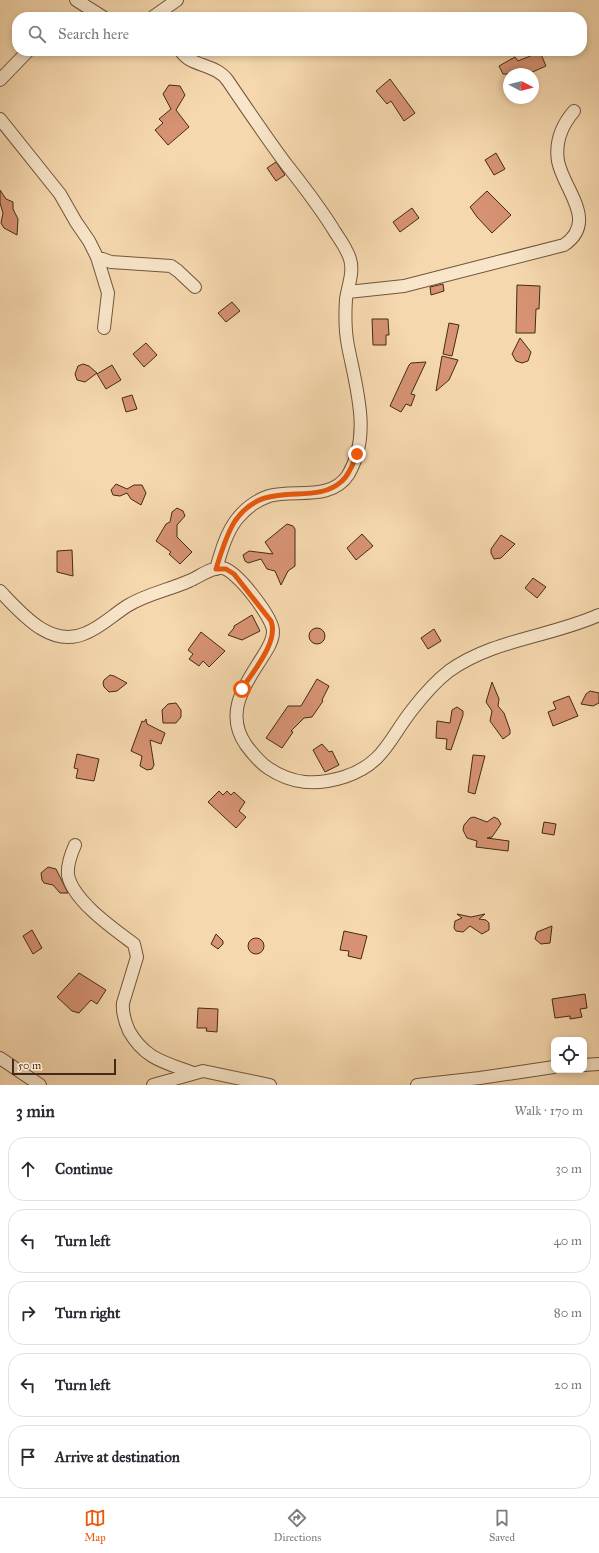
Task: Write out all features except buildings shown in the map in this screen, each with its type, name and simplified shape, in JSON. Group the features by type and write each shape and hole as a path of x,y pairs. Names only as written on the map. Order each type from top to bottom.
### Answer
{"street":[{"path":"76,0 94,12"},
{"path":"168,12 176,0"},
{"path":"0,80 23,56"},
{"path":"186,56 192,61 222,73 254,119 314,198 350,258 351,271 346,325 348,344 360,400 359,443 357,454 353,464 343,480 326,490 316,493 271,496 260,500 245,510 236,520 228,535 216,569"},
{"path":"348,292 404,286 564,245 571,241 580,224 580,210 562,173 557,151 561,130 567,118 574,111"},
{"path":"0,119 60,194 89,241 97,257 108,293 104,328"},
{"path":"97,257 111,262 170,266 178,271 195,287"},
{"path":"0,591 34,625 46,632 66,636 76,636 98,627 128,605 216,569 226,569 234,574 271,621 274,630 269,646 242,689 235,712 236,723 241,737 264,766 287,780 301,782 326,781 345,777 371,764 396,736 412,710 448,672 480,654 513,641 578,624 599,615"},
{"path":"75,845 71,854 68,874 74,888 92,912 134,944 137,949 138,957 123,1003 127,1027 136,1043 145,1053 193,1073"},
{"path":"0,1058 40,1085"},
{"path":"587,1065 599,1064"},
{"path":"417,1085 480,1078 551,1067"},
{"path":"153,1085 203,1071 224,1074 270,1085"}],"route":[{"path":"242,689 269,646 274,630 271,621 234,574 226,569 216,569 228,535 236,520 245,510 260,500 271,496 316,493 338,484 348,474 357,454"}]}
